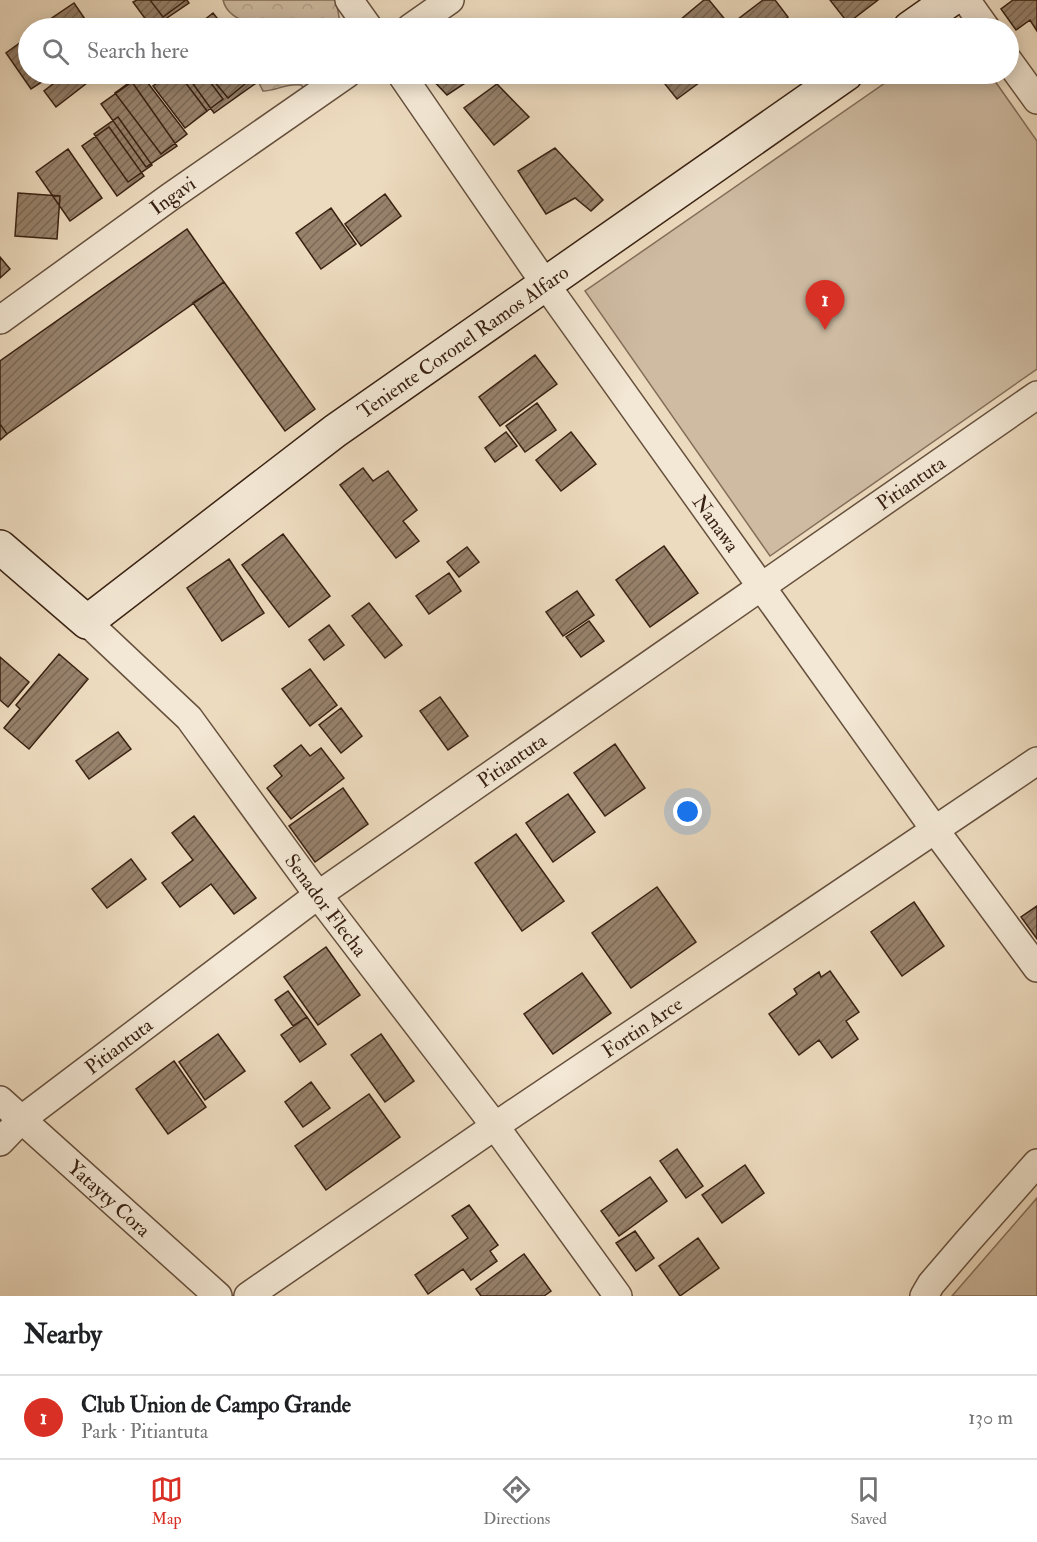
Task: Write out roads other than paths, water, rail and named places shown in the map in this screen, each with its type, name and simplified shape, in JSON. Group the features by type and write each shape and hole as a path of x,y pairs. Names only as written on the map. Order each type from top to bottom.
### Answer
{"street":[{"path":"349,0 362,18"},
{"path":"424,18 450,0"},
{"path":"924,18 950,0"},
{"path":"966,0 980,18"},
{"path":"1019,75 1037,100"},
{"name":"Ingavi","path":"0,320 170,197 333,84"},
{"name":"Nanawa","path":"408,84 546,285 935,830 1037,968"},
{"name":"Teniente Coronel Ramos Alfaro","path":"87,622 335,431 832,84"},
{"name":"Pitiantuta","path":"0,1142 22,1119 318,895 1037,395"},
{"name":"Senador Flecha","path":"0,547 87,622 189,718 318,895 495,1126 618,1296"},
{"name":"Fortin Arce","path":"248,1296 495,1126 1037,761"},
{"name":"Yatayty Cora","path":"0,1100 218,1296"},
{"path":"924,1296 945,1267 1037,1163"}],"place":[{"name":"Club Union de Campo Grande","path":"825,330"}]}
